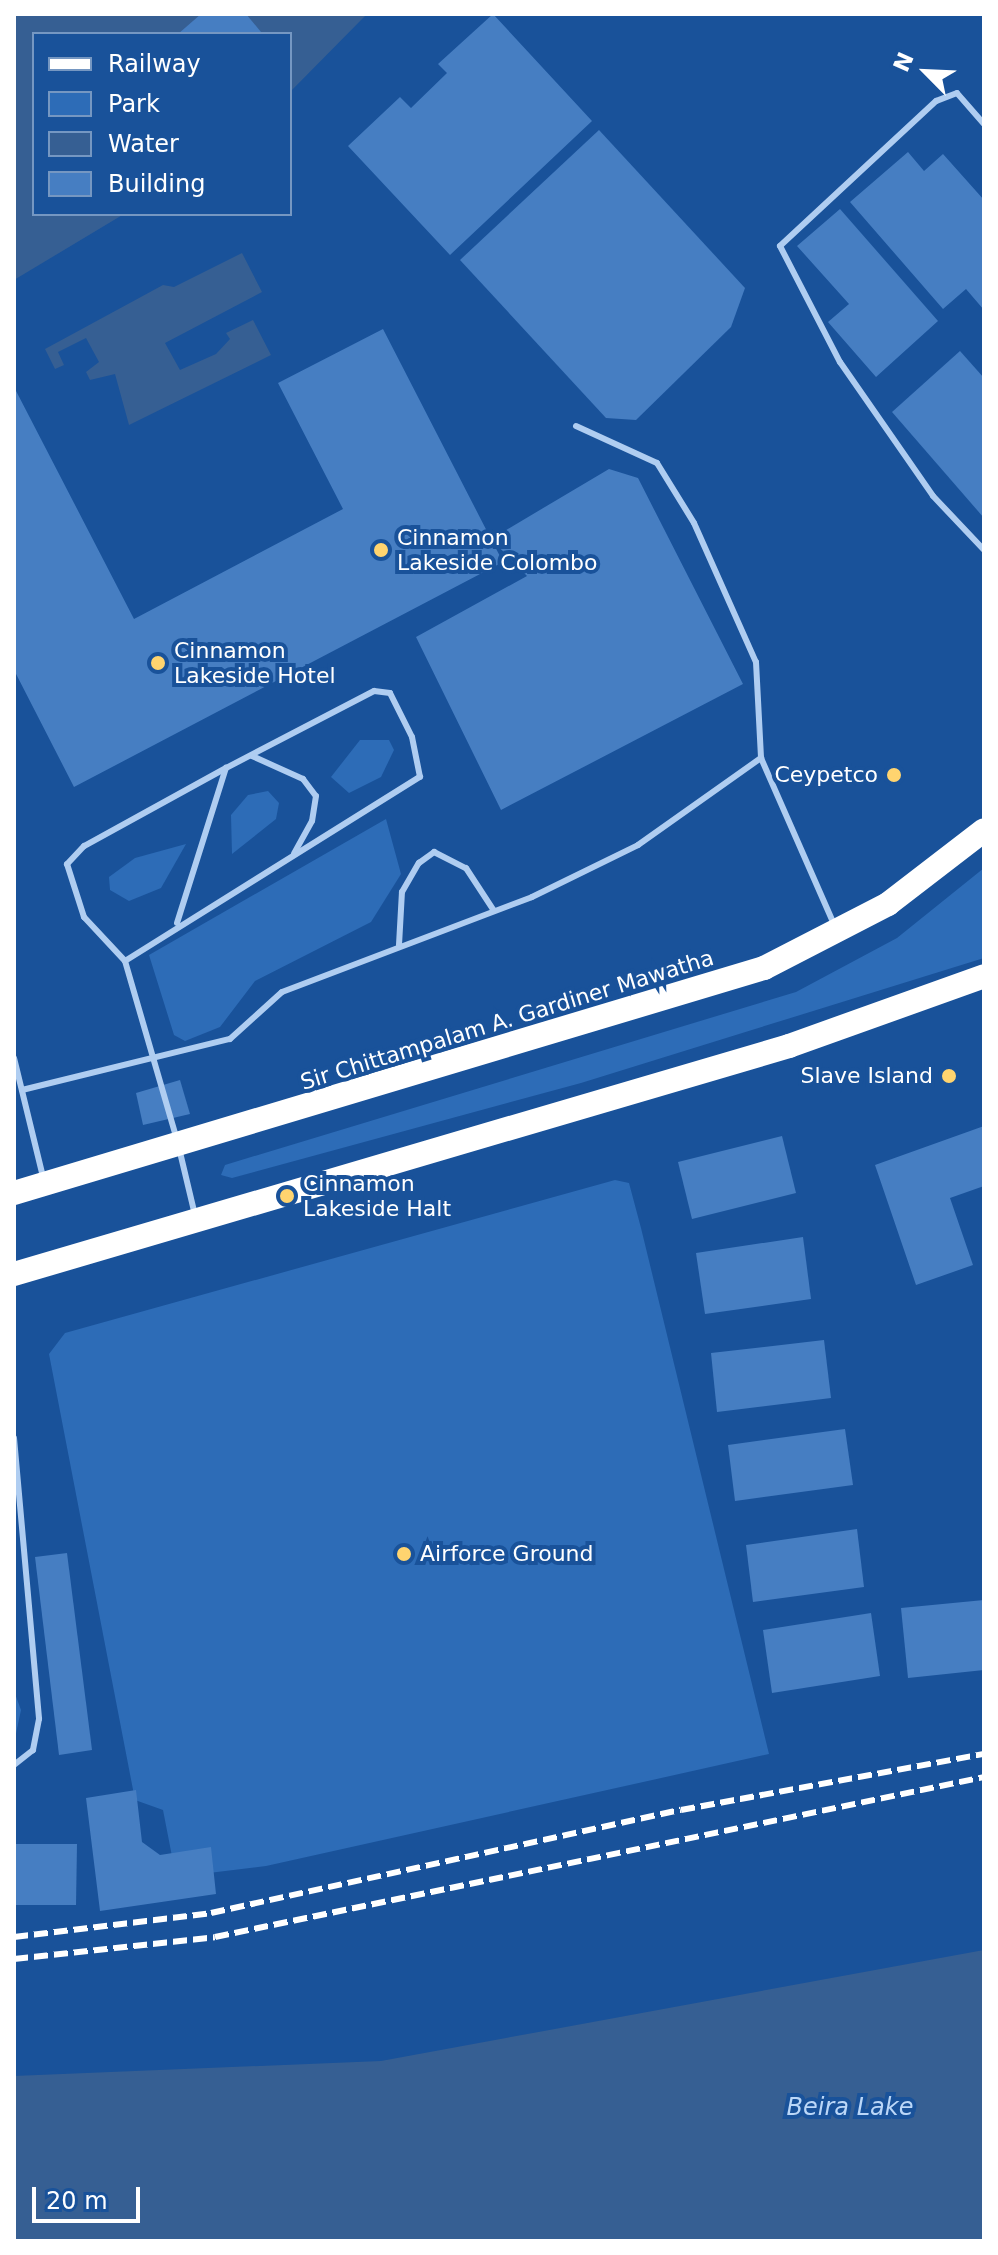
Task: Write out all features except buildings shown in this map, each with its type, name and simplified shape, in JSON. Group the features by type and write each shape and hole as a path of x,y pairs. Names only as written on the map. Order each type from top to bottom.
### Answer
{"highway":[{"name":"Sir Chittampalam A. Gardiner Mawatha","path":"14,1193 179,1147 764,968 888,904 984,830"},
{"path":"14,1274 197,1223 789,1046 984,976"}],"lane":[{"path":"984,124 957,93 936,101 780,246 840,362 933,496 984,550"},
{"path":"576,426 657,463 694,523 756,662 761,758 837,931"},
{"path":"125,961 177,923 420,777 412,737 390,693 374,691 226,768 84,846 67,864 84,917 125,961 179,1147 197,1223"},
{"path":"252,756 303,779 316,796 312,821 293,856"},
{"path":"22,1090 230,1039 282,992 494,911 638,845 761,758"},
{"path":"177,923 226,768"},
{"path":"399,945 402,892 419,863 434,852 466,868 494,911"},
{"path":"14,1058 44,1185"},
{"path":"14,1438 39,1719 33,1750 14,1765"}],"green space":[{"path":"360,740 389,740 394,750 381,777 349,793 331,777"},
{"path":"268,791 279,803 276,819 232,854 231,815 248,795"},
{"path":"386,819 401,874 371,922 255,981 220,1027 185,1041 174,1035 149,955"},
{"path":"186,844 161,888 129,901 110,890 109,877 135,858"},
{"path":"984,868 984,958 581,1083 232,1178 221,1175 225,1165 796,992 897,938"},
{"name":"Airforce Ground","path":"615,1180 629,1183 769,1754 266,1866 176,1877 163,1810 135,1800 49,1354 65,1333"},
{"path":"14,1691 21,1710 14,1743"}],"water":[{"path":"14,14 367,14 292,90 292,32 32,32 32,216 121,216 14,280"},
{"path":"242,253 262,292 165,343 180,370 216,354 230,339 226,333 253,320 271,355 129,425 115,374 90,380 86,372 99,362 86,338 58,352 64,365 55,369 45,349 163,285 174,287"},
{"name":"Beira Lake","path":"984,1950 984,2241 14,2241 14,2076 381,2061"}],"railway":[{"path":"14,1937 211,1913 681,1810 984,1754"},
{"path":"14,1959 215,1937 984,1777"}],"place":[{"name":"Cinnamon Lakeside Colombo","path":"381,550"},
{"name":"Cinnamon Lakeside Hotel","path":"158,663"},
{"name":"Ceypetco","path":"894,775"},
{"name":"Slave Island","path":"949,1076"},
{"name":"Cinnamon Lakeside Halt","path":"287,1196"},
{"name":"Airforce Ground","path":"404,1554"}]}
